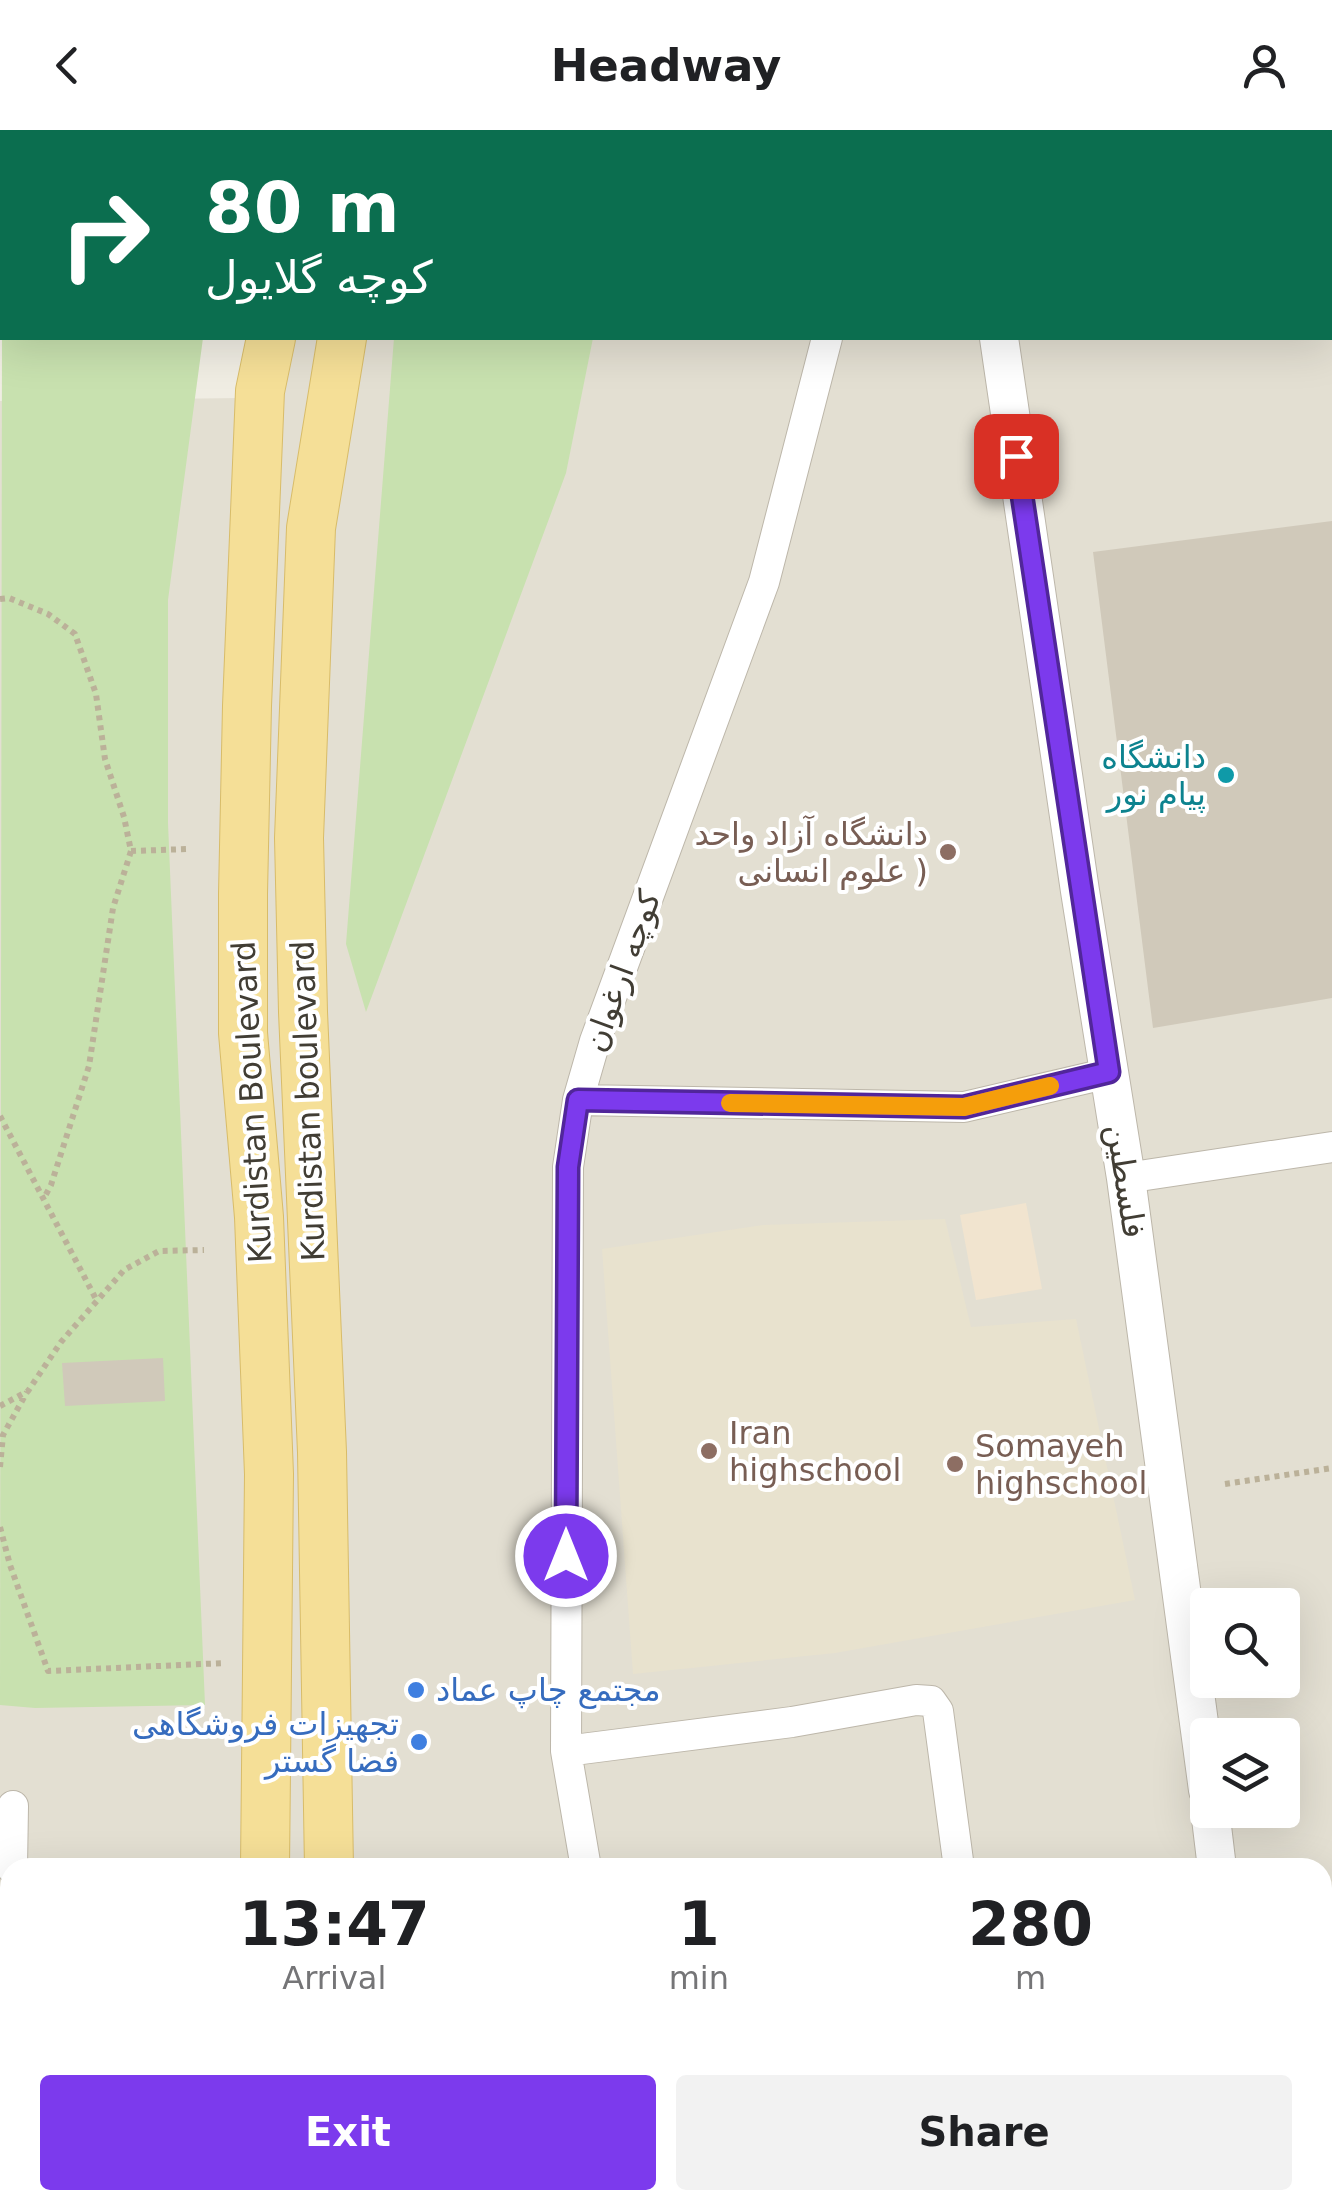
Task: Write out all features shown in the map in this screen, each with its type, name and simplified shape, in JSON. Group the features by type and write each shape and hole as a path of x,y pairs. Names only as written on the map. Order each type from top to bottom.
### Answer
{"main road":[{"name":"Kurdistan Boulevard","path":"265,1858 269,1474 259,1218 244,1034 243,894 260,391 272,340"},
{"name":"Kurdistan boulevard","path":"329,1858 322,1452 302,1012 299,838 311,528 342,340"}],"street":[{"name":"کوچه ارغوان","path":"584,1858 566,1751 568,1167 578,1100 595,1041 764,582 826,340"},
{"name":"فلسطین","path":"998,340 1126,1178 1198,1718"},
{"path":"578,1100 964,1107 1109,1072"},
{"path":"1126,1178 1332,1147"},
{"path":"566,1751 931,1700 938,1711 957,1858"},
{"path":"12,1858 13,1806"},
{"path":"1212,1828 1217,1858"}],"path":[{"path":"0,599 9,598 48,614 75,634 96,694 105,759 131,851 113,908 88,1066 44,1198"},
{"path":"131,851 189,849"},
{"path":"0,1116 97,1301"},
{"path":"0,1468 4,1434 28,1391 61,1342 124,1270 160,1251 204,1250"},
{"path":"0,1406 28,1391"},
{"path":"1225,1484 1332,1468"},
{"path":"0,1527 48,1671 225,1663"}],"shaded area":[{"path":"258,340 1332,340 1332,1858 0,1858 0,401 241,398"},
{"path":"1026,1203 1042,1289 976,1300 960,1215"},
{"path":"945,1219 971,1327 1076,1319 1135,1600 835,1653 633,1674 602,1249 763,1225"}],"green space":[{"path":"2,340 203,340 168,600 168,823 205,1705 0,1705"},
{"path":"394,340 593,340 566,473 366,1012 346,944"}],"building":[{"name":"دانشگاه پیام نور","path":"1332,521 1332,998 1153,1028 1093,552"},
{"path":"163,1358 165,1401 65,1406 62,1363"}],"slow traffic":[{"path":"730,1103 964,1107 1050,1086"}],"place":[{"name":"دانشگاه پیام نور","path":"1226,775"},
{"name":"دانشگاه آزاد واحد علوم انسانی )","path":"948,852"},
{"name":"Iran highschool","path":"709,1451"},
{"name":"Somayeh highschool","path":"955,1464"},
{"name":"مجتمع چاپ عماد","path":"416,1690"},
{"name":"تجهیزات فروشگاهی فضا گستر","path":"419,1742"}],"route":[{"path":"566,1556 568,1167 578,1100 964,1107 1109,1072 1016,456"}]}
